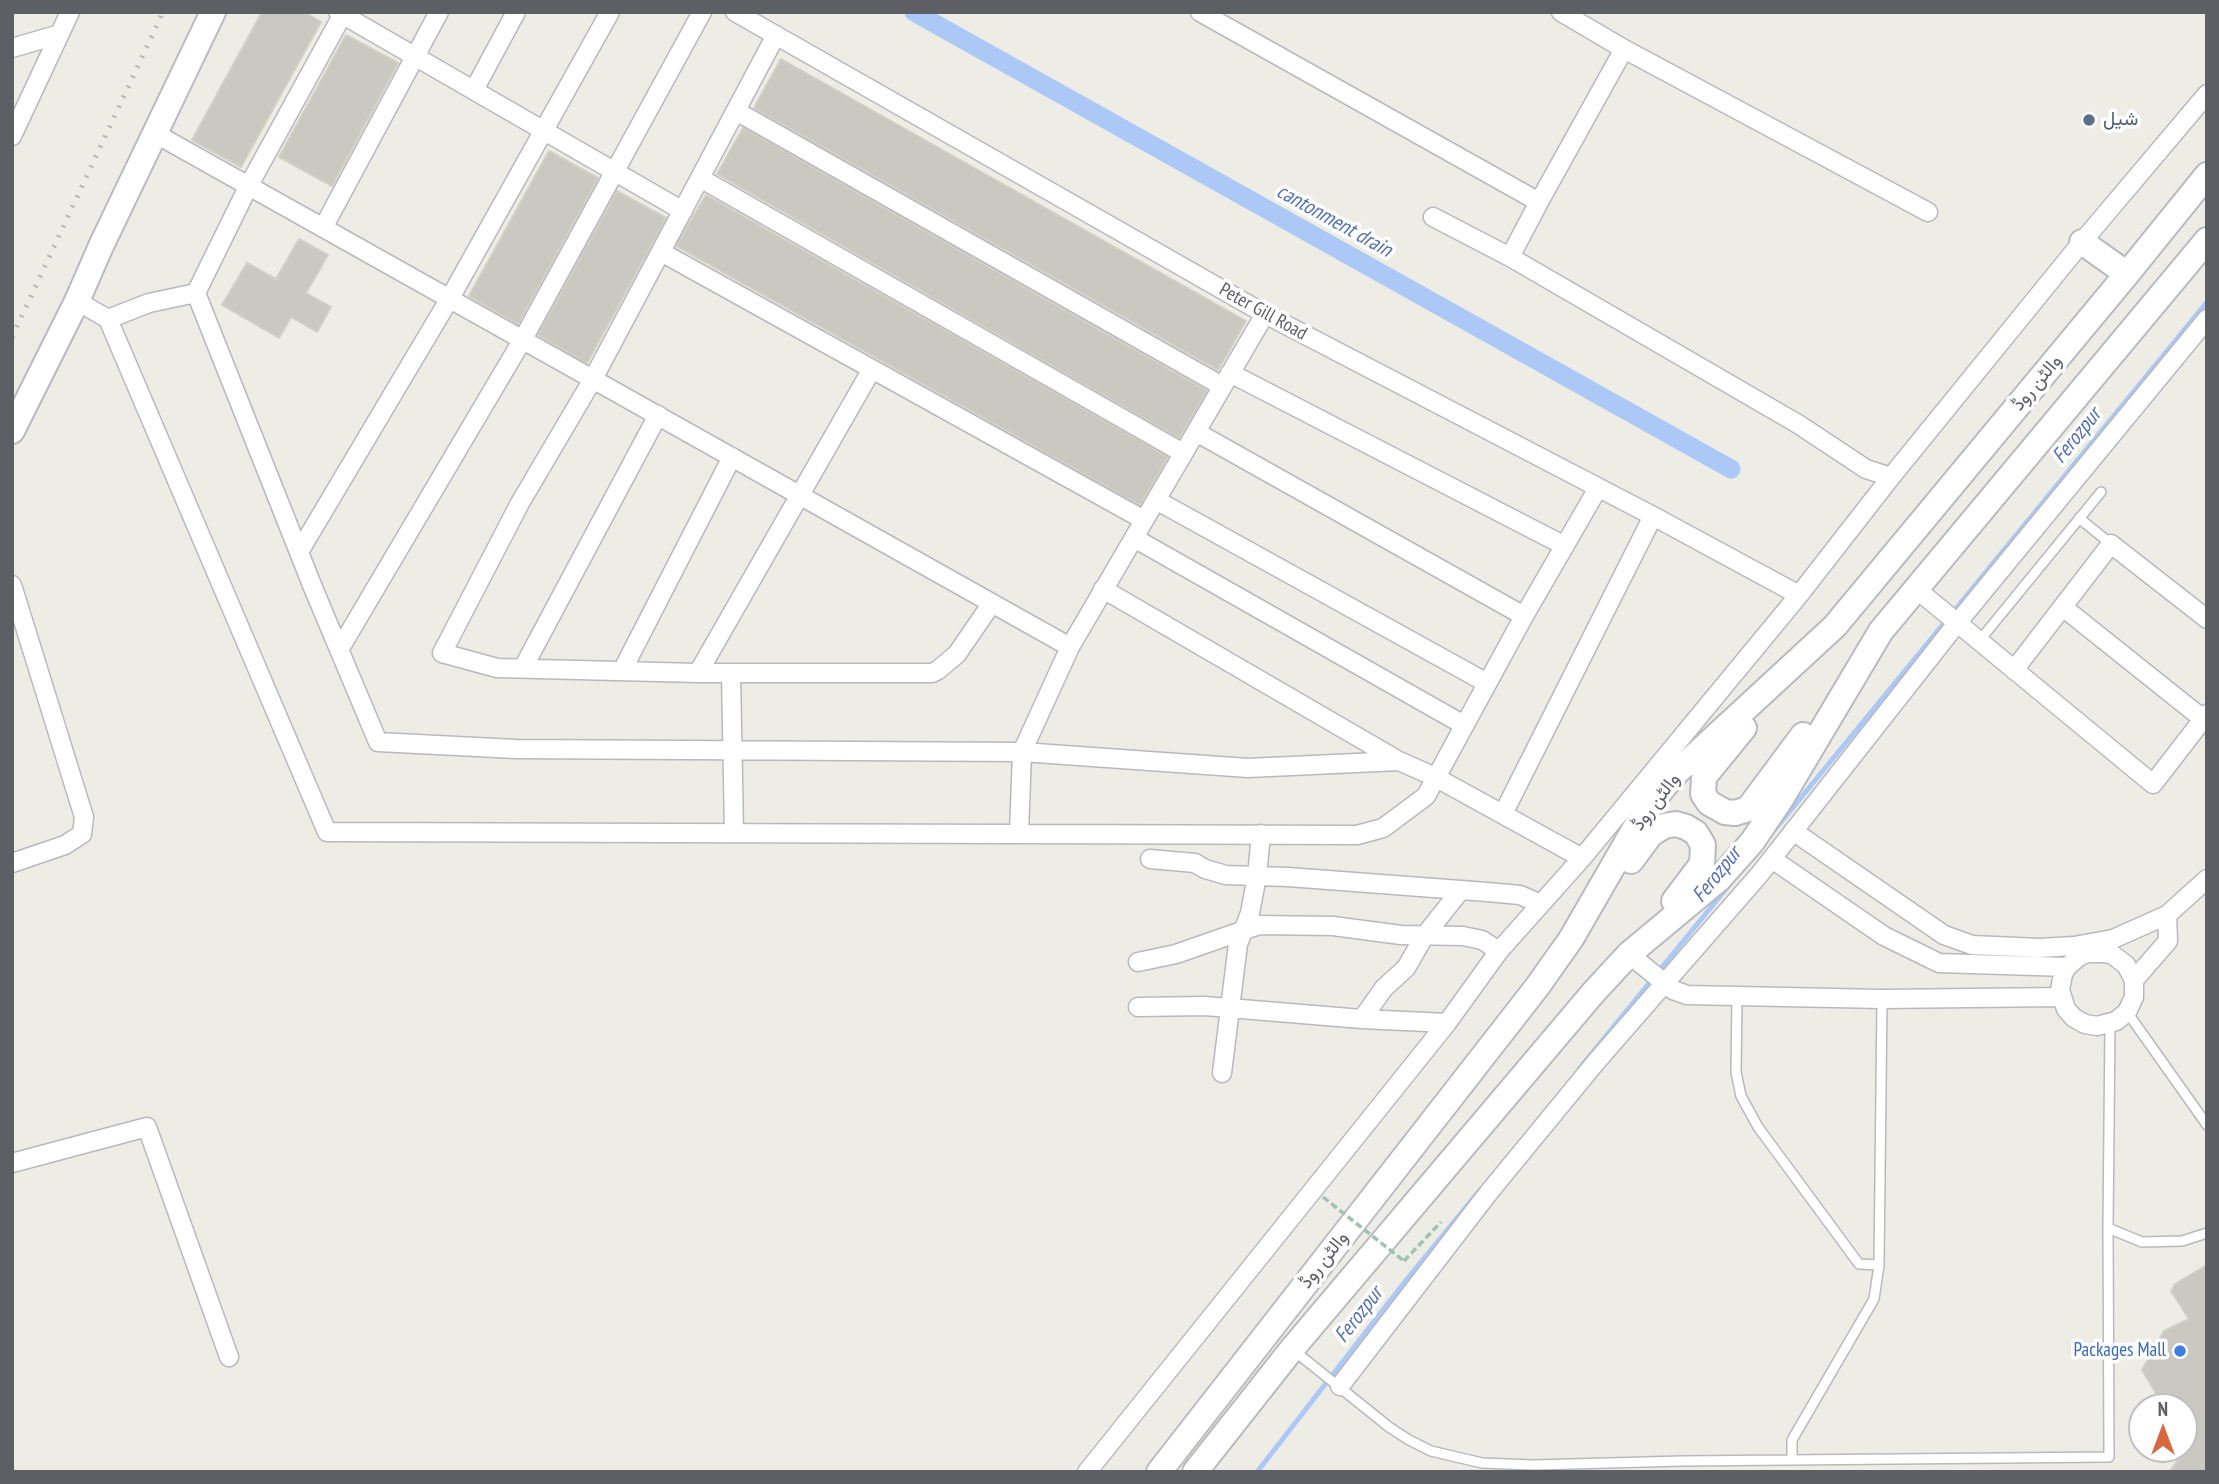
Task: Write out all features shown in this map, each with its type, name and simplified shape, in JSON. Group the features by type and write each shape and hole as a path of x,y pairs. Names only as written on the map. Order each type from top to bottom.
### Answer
{"main road":[{"path":"12,431 77,301 213,12"},
{"name":"والٹن روڈ","path":"1159,1472 1536,987 1571,939 1635,828 1662,789 1829,631 2207,175"},
{"name":"والٹن روڈ","path":"1195,1472 1292,1349 1584,1003 1629,954 1719,879 1752,842 1781,799 1881,631 2207,240"},
{"path":"2082,242 2127,274"},
{"path":"1829,631 1704,776 1703,794 1716,809 1735,813 1748,809 1881,631"},
{"path":"1571,939 1651,835 1664,826 1676,824 1686,827 1696,833 1703,845 1702,864 1629,954"}],"street":[{"path":"12,136 18,114 70,12"},
{"path":"323,228 439,12"},
{"path":"474,90 516,12"},
{"path":"299,552 450,299 611,12"},
{"path":"339,650 523,340 702,12"},
{"name":"Peter Gill Road","path":"735,12 1265,314 1799,595"},
{"path":"1200,12 1539,202"},
{"path":"1562,12 1624,49 1928,212"},
{"path":"683,211 341,13 248,185 196,293 378,742 516,749 1022,752 1248,768 1399,761"},
{"path":"12,48 60,34"},
{"path":"776,35 593,379 520,503 442,653 481,665 523,668 698,673 932,673 957,654 992,603"},
{"path":"1510,257 1624,49"},
{"path":"1087,1472 1447,1023 1499,951 1582,858 1799,595 2082,242 2207,94"},
{"path":"736,111 1226,380 1565,546"},
{"path":"156,134 1070,647"},
{"path":"700,178 1183,453"},
{"path":"1433,218 1510,257 1798,424 1866,469 1891,477"},
{"path":"661,253 1144,520"},
{"path":"108,319 149,303 196,293"},
{"path":"77,301 108,319 327,832 1357,835 1383,828 1426,796 1524,616 1598,488"},
{"path":"1019,834 1022,752 1070,647 1265,314"},
{"path":"1345,1390 1490,1191 1596,1062 1772,859 1958,622 2207,319"},
{"path":"698,673 872,369"},
{"path":"523,668 658,415"},
{"path":"1196,432 1524,616"},
{"path":"622,671 732,457"},
{"path":"1156,500 1488,683"},
{"path":"1503,814 1653,516"},
{"path":"1134,538 1464,724"},
{"path":"2014,670 2064,608 2110,544 2207,619"},
{"path":"12,585 83,817 82,834 65,845 12,863"},
{"path":"1915,588 2153,784 2205,716 2064,608"},
{"path":"1103,589 1399,761 1435,776 1582,858"},
{"path":"731,673 734,833"},
{"path":"1793,831 1944,935 1972,945 2039,948 2083,945 2113,939 2168,915 2207,879"},
{"path":"1222,1073 1238,944 1245,930 1257,876 1261,835"},
{"path":"1150,859 1195,863 1226,876 1520,895 1541,904"},
{"path":"1772,859 1884,936 1933,961 1960,965 2067,967"},
{"path":"1362,1019 1384,988 1406,968 1425,935 1461,890"},
{"path":"2134,980 2168,941 2168,915"},
{"path":"1138,962 1176,954 1259,925 1334,926 1401,935 1463,936 1482,940 1499,951"},
{"path":"2096,952 2113,955 2126,965 2134,980 2134,997 2127,1012 2110,1024 2097,1026 2074,1018 2061,998 2061,982 2067,967 2080,956 2096,952"},
{"path":"1629,954 1673,990 1687,995 1737,998 2061,998"},
{"path":"1138,1007 1229,1008 1447,1023"},
{"path":"12,1163 147,1127 229,1357"}],"lane":[{"path":"1980,640 2101,492"},
{"path":"2080,518 2110,544"},
{"path":"1737,998 1736,1072 1741,1096 1758,1127 1859,1264 1879,1265"},
{"path":"1792,1460 1792,1440 1874,1299 1879,1265 1882,999"},
{"path":"2127,1012 2207,1125"},
{"path":"1292,1349 1409,1440 1431,1451 1482,1464 1682,1466 1792,1460 2109,1458 2110,1024"},
{"path":"2108,1228 2142,1242 2182,1241 2207,1233"},
{"path":"1459,1472 1460,1459"}],"path":[{"path":"1323,1197 1404,1261 1449,1214"}],"building":[{"path":"262,12 304,12 321,22 241,167 192,140"},
{"path":"346,35 398,63 332,186 279,157"},
{"path":"781,59 1246,321 1218,370 754,108"},
{"path":"743,128 1207,391 1179,438 717,174"},
{"path":"549,151 598,178 518,324 469,296"},
{"path":"617,191 666,218 587,363 538,335"},
{"path":"706,195 1168,457 1140,505 676,246"},
{"path":"299,239 328,255 306,293 331,307 317,332 291,317 279,338 222,305 247,263 276,279"},
{"name":"Packages Mall","path":"2207,1265 2207,1472 2169,1472 2176,1463 2198,1463 2198,1393 2156,1393 2142,1370 2164,1331 2189,1319 2171,1291 2175,1284"}],"waterway":[{"name":"cantonment drain","path":"914,12 1731,469"},
{"name":"Ferozpur","path":"1772,833 2207,302"},
{"name":"Ferozpur","path":"1579,1069 1730,884"},
{"name":"Ferozpur","path":"1257,1472 1480,1190"}],"railway":[{"path":"12,337 163,12"}],"place":[{"name":"شیل","path":"2089,120"},
{"name":"Packages Mall","path":"2180,1351"}]}
